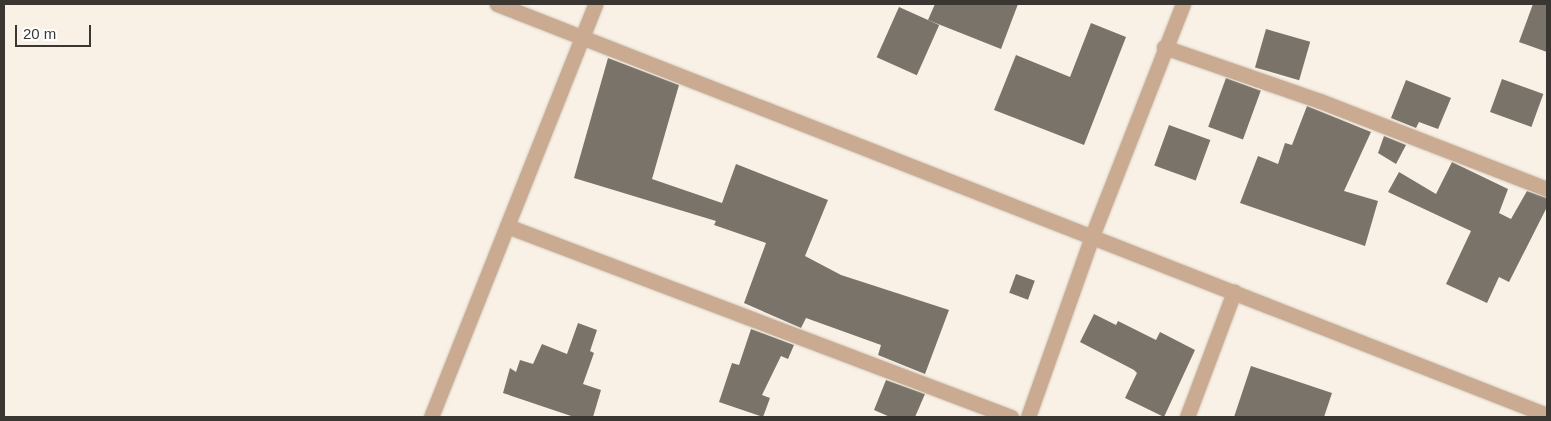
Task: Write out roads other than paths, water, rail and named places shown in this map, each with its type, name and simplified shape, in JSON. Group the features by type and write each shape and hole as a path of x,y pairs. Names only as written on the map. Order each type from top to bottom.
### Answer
{"street":[{"path":"497,4 1092,236 1543,415"},
{"path":"431,417 594,4"},
{"path":"1028,417 1092,236 1164,47 1183,4"},
{"path":"1164,47 1329,104 1547,189"},
{"path":"506,226 1011,417"},
{"path":"1187,417 1234,292"}]}
